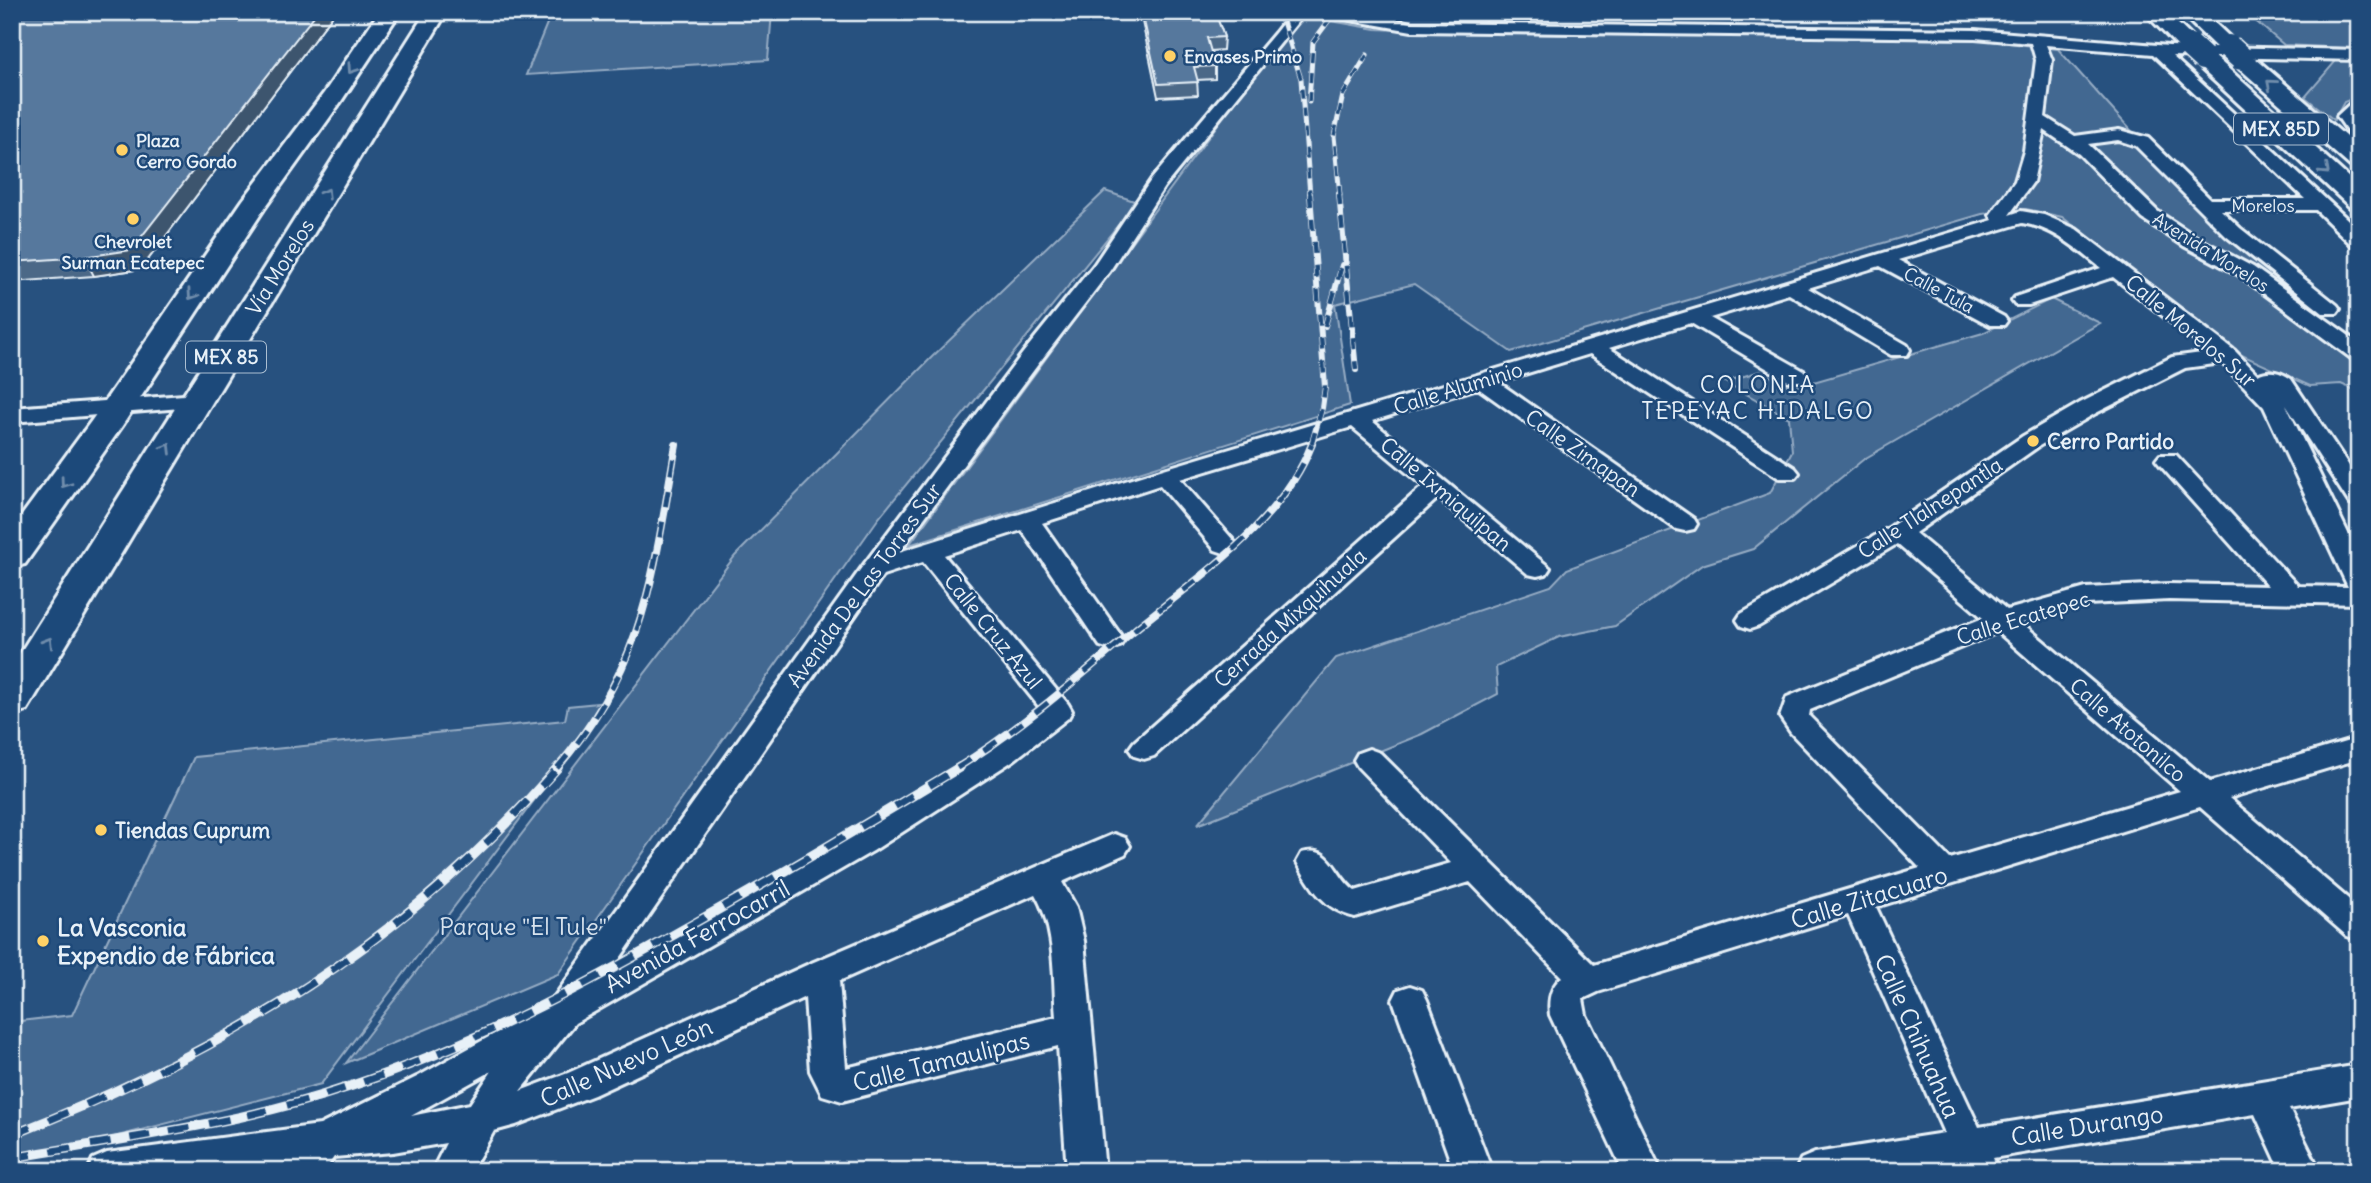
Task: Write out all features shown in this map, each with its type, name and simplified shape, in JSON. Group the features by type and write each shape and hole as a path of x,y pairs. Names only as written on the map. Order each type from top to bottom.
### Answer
{"main road":[{"name":"MEX 85","path":"12,556 390,12"},
{"name":"Vía Morelos","path":"12,700 437,12"},
{"name":"MEX 85D","path":"2154,12 2359,201"},
{"name":"MEX 85D","path":"2190,12 2359,161"},
{"path":"2359,108 2349,117 2359,130"}],"street":[{"name":"Avenida De Las Torres Sur","path":"451,1171 478,1119 508,1074 565,1010 874,569 1031,358 1102,268 1157,184 1280,36 1293,19 1294,12"},
{"path":"1327,12 1412,27 1975,34 2157,50 2359,55"},
{"path":"2003,220 2000,215 2024,182 2038,119 2044,60 2037,40"},
{"path":"2157,50 2359,241"},
{"name":"Avenida Morelos","path":"2038,119 2073,141 2150,215 2191,242 2246,271 2359,353"},
{"name":"Morelos","path":"2073,141 2119,135 2142,142 2233,232 2330,309"},
{"name":"Morelos","path":"2204,204 2321,205"},
{"name":"Calle Aluminio","path":"874,569 1165,476 2003,220 2021,217 2044,220"},
{"name":"Calle Morelos Sur","path":"2044,220 2069,233 2227,356 2274,404 2359,584"},
{"name":"Calle Tula","path":"1881,259 1997,321"},
{"path":"2022,301 2117,269"},
{"path":"1790,286 1899,350"},
{"path":"1693,316 1796,376"},
{"path":"1593,347 1787,472"},
{"name":"Calle Tlalnepantla","path":"1750,620 1899,532 2031,441 2088,408 2180,362 2227,356"},
{"path":"2274,404 2266,380 2270,377 2283,384 2359,499"},
{"name":"Calle Zimapan","path":"1482,381 1685,524"},
{"path":"12,415 197,401"},
{"name":"Calle Ixmiquilpan","path":"1355,418 1537,568"},
{"path":"2168,460 2292,596"},
{"path":"1165,476 1224,545"},
{"name":"Cerrada Mixquihuala","path":"1144,749 1436,487"},
{"path":"1027,519 1110,640"},
{"name":"Calle Atotonilco","path":"1899,532 2359,927"},
{"name":"Calle Cruz Azul","path":"928,552 1058,711"},
{"name":"Calle Ecatepec","path":"1945,874 1794,717 1797,704 2000,621 2074,599 2106,594 2169,592 2359,596"},
{"name":"Avenida Ferrocarril","path":"324,1141 387,1112 862,843 1004,753 1058,711"},
{"name":"Calle Zitacuaro","path":"1642,1171 1565,1007 1564,1000 1571,989 1588,981 2359,748"},
{"path":"1369,760 1588,981"},
{"name":"Calle Nuevo León","path":"107,1171 324,1141 393,1135 478,1119 550,1097 821,974 1114,846"},
{"path":"1313,862 1339,897 1348,904 1475,868"},
{"path":"1043,879 1060,906 1063,918 1086,1171"},
{"name":"Calle Chihuahua","path":"1857,900 1974,1157"},
{"name":"Calle Tamaulipas","path":"821,974 828,1071 835,1084 842,1085 1074,1027"},
{"path":"1410,1000 1473,1171"},
{"name":"Calle Durango","path":"1815,1171 1974,1157 2264,1095 2359,1081"},
{"path":"2264,1095 2301,1171"},
{"path":"301,1171 324,1141"}],"green space":[{"path":"609,12 772,12 768,60 526,75 550,16"},
{"path":"2246,13 2359,16 2359,96 2344,102 2334,120 2305,97 2347,48 2284,45"},
{"path":"1298,15 1376,29 1983,40 2058,49 2233,244 2359,345 2359,392 2341,384 2310,386 2235,352 2062,217 2026,209 1982,214 1511,352 1414,284 1335,304 1350,405 909,545"},
{"name":"Parque \"El Tule\"","path":"1105,191 1137,202 878,519 558,974 346,1063 735,556 932,357"},
{"path":"2051,299 2100,323 1864,459 1753,549 1702,565 1615,626 1559,637 1496,667 1498,694 1422,734 1197,825 1336,658 1551,586 1567,569 1770,493 1792,451 1789,418 1725,382 1760,371 1793,388 1983,333"},
{"path":"608,702 321,1084 12,1163 12,1022 72,1015 194,757 565,720 568,706"}],"building":[{"name":"Plaza Cerro Gordo","path":"12,12 317,12 131,250 84,257 12,262"},
{"name":"Envases Primo","path":"1142,12 1215,12 1224,37 1207,38 1215,66 1194,67 1198,82 1158,84"}],"railway":[{"path":"1280,12 1301,79 1310,195"},
{"path":"1309,102 1313,42 1335,12"},
{"path":"1340,195 1334,136 1343,95 1367,55"},
{"path":"1310,194 1325,387 1311,446"},
{"path":"1339,194 1356,370"},
{"path":"1325,326 1342,265"},
{"path":"957,768 1048,703 1235,548 1280,500 1298,473 1312,444"},
{"path":"557,768 587,730 610,692 628,654 652,576 676,445"},
{"path":"12,1135 167,1067 240,1028 309,986 375,939 438,887 499,830 558,767"},
{"path":"12,1158 182,1129 266,1111 348,1087 437,1054 523,1015 649,948 793,867 960,767"}],"place":[{"name":"Envases Primo","path":"1170,56"},
{"name":"Plaza Cerro Gordo","path":"122,150"},
{"name":"Chevrolet Surman Ecatepec","path":"133,219"},
{"name":"Cerro Partido","path":"2033,441"},
{"name":"Tiendas Cuprum","path":"101,830"},
{"name":"La Vasconia Expendio de Fábrica","path":"43,941"}],"district":[{"name":"COLONIA TEPEYAC HIDALGO","path":"1758,397"}]}
